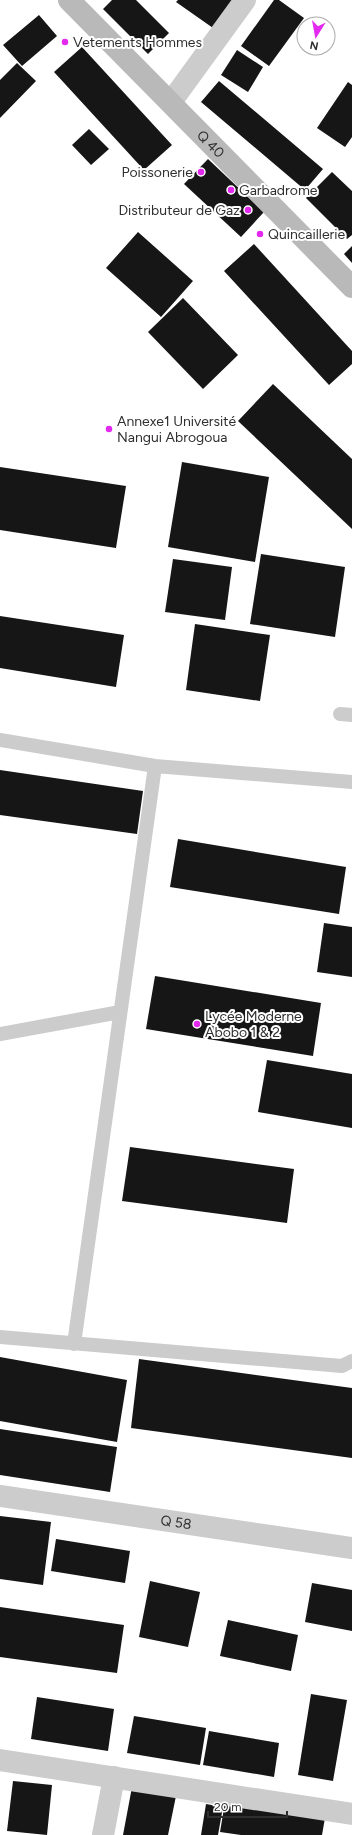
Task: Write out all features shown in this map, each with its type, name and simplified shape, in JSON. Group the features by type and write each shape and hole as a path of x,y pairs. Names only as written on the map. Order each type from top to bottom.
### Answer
{"street":[{"name":"Q 40","path":"69,0 352,287"},
{"path":"171,102 246,0"},
{"name":"Q 58","path":"0,1496 352,1548"},
{"path":"0,1760 352,1814"},
{"path":"103,1835 114,1777"}],"lane":[{"path":"0,740 155,766 352,782"},
{"path":"74,1344 155,766"},
{"path":"0,1034 120,1012"},
{"path":"0,1337 342,1366 352,1362"}],"building":[{"path":"112,0 136,0 169,33 148,54 103,9"},
{"path":"178,0 233,0 213,28 176,2"},
{"path":"274,0 279,0 301,16 296,16 296,29 269,66 241,46"},
{"path":"39,15 57,36 22,66 3,45"},
{"path":"82,47 172,145 144,170 54,72"},
{"path":"237,50 263,67 248,92 221,75"},
{"path":"17,63 36,81 0,118 0,80"},
{"path":"219,81 323,169 305,190 201,102"},
{"path":"348,82 352,85 352,137 345,147 317,128"},
{"path":"89,129 109,149 91,165 72,145"},
{"path":"208,159 264,212 241,237 184,184"},
{"path":"332,172 352,191 352,235 347,239 306,198"},
{"path":"138,232 193,281 161,317 106,268"},
{"path":"254,244 352,351 352,364 329,385 224,271"},
{"path":"352,246 352,263 344,254"},
{"path":"183,298 238,355 203,389 148,332"},
{"path":"273,384 352,459 352,529 238,421"},
{"path":"182,462 269,477 255,562 168,547"},
{"path":"0,467 126,486 116,548 0,530"},
{"path":"261,554 345,567 335,637 250,624"},
{"path":"173,559 232,567 225,620 165,612"},
{"path":"0,616 124,635 116,687 0,668"},
{"path":"195,624 270,635 260,701 186,690"},
{"path":"0,770 143,791 137,834 0,815"},
{"path":"178,839 346,867 339,914 170,887"},
{"path":"324,923 352,927 352,977 317,972"},
{"path":"155,976 321,1003 313,1056 146,1029"},
{"path":"267,1060 352,1074 352,1128 258,1112"},
{"path":"130,1147 294,1169 287,1223 122,1201"},
{"path":"0,1357 127,1380 117,1442 0,1421"},
{"path":"139,1359 352,1388 352,1458 131,1428"},
{"path":"0,1429 117,1447 110,1492 0,1475"},
{"path":"0,1516 51,1522 43,1585 0,1579"},
{"path":"56,1539 130,1551 125,1583 51,1571"},
{"path":"150,1581 200,1592 188,1647 139,1637"},
{"path":"312,1583 352,1590 352,1631 305,1622"},
{"path":"0,1607 124,1625 117,1673 0,1657"},
{"path":"228,1620 298,1635 291,1671 220,1656"},
{"path":"311,1694 347,1700 333,1781 298,1775"},
{"path":"37,1697 114,1709 108,1751 31,1739"},
{"path":"134,1716 206,1728 200,1765 127,1753"},
{"path":"209,1731 279,1743 274,1777 203,1765"},
{"path":"13,1781 52,1785 47,1835 7,1831"},
{"path":"132,1787 176,1796 168,1835 123,1835"},
{"path":"225,1802 325,1818 322,1835 241,1835 220,1832"},
{"path":"206,1804 223,1807 218,1835 201,1835"}],"place":[{"name":"Vetements Hommes","path":"65,42"},
{"name":"Poissonerie","path":"201,172"},
{"name":"Garbadrome","path":"231,190"},
{"name":"Distributeur de Gaz","path":"248,210"},
{"name":"Quincaillerie","path":"260,234"},
{"name":"Annexe1 Université Nangui Abrogoua","path":"109,429"},
{"name":"Lycée Moderne Abobo 1 & 2","path":"197,1024"}]}
